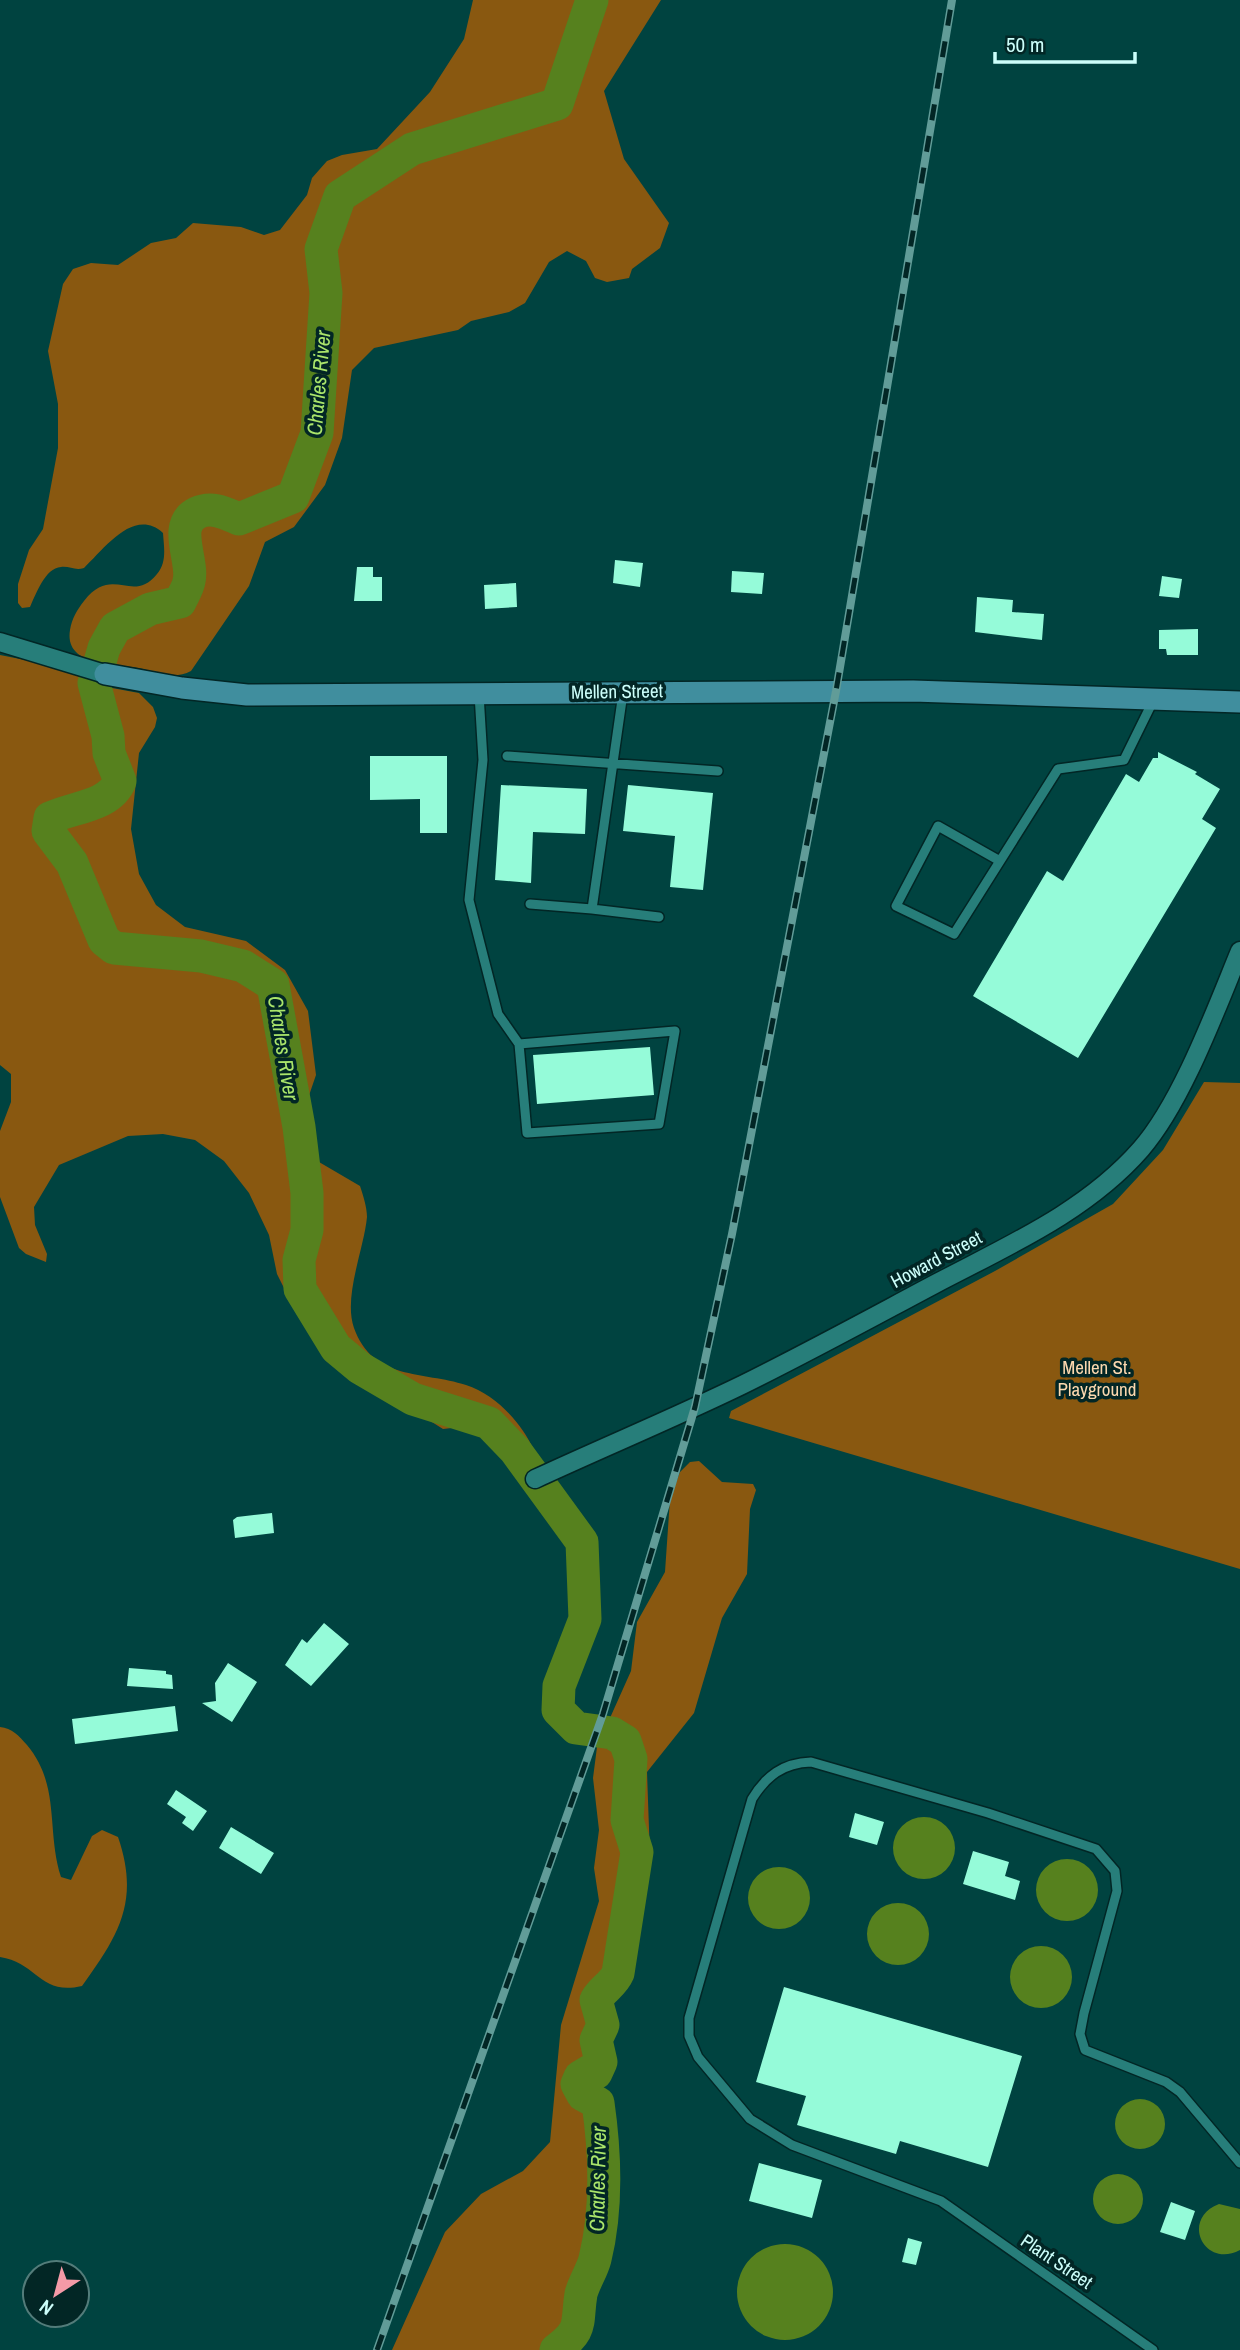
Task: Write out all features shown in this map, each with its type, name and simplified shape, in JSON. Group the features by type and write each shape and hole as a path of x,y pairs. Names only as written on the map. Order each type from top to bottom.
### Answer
{"street":[{"name":"Mellen Street","path":"0,642 97,672 182,688 247,695 914,691 1155,697 1240,702"},
{"name":"Howard Street","path":"535,1479 640,1433 799,1357 1032,1231 1101,1190 1143,1147 1160,1122 1199,1047 1240,951"}],"lane":[{"path":"592,909 623,691"},
{"path":"479,692 483,760 469,900 498,1014 519,1044 527,1133 659,1124 675,1031 519,1044"},
{"path":"1000,861 939,826 896,906 954,934 1058,769 1124,761 1155,697"},
{"path":"506,756 718,771"},
{"path":"530,904 659,917"},
{"name":"Plant Street","path":"1153,2350 941,2201 792,2145 750,2119 698,2057 689,2036 689,2018 752,1799 762,1782 779,1769 796,1762 831,1767 1096,1849 1115,1871 1116,1891 1084,2013 1080,2034 1085,2050 1166,2082 1180,2092 1240,2163"}],"green space":[{"path":"473,0 661,0 604,91 624,159 669,223 660,248 632,269 629,278 607,282 595,278 586,261 567,251 549,262 525,303 509,312 471,321 458,330 374,348 352,370 342,438 325,485 294,527 265,542 249,586 191,671 178,675 165,674 105,664 83,657 75,651 70,642 72,622 81,604 94,590 104,586 139,586 148,583 162,565 164,544 163,533 152,526 131,527 120,533 84,568 55,568 42,582 30,607 22,608 18,603 18,584 29,550 43,529 58,448 58,404 48,351 63,284 73,269 91,263 118,265 151,243 176,238 193,223 241,227 264,235 280,230 307,195 312,178 327,161 342,155 377,149 430,92 464,39"},
{"path":"0,655 81,671 96,685 139,693 153,707 157,718 155,727 139,753 131,829 139,874 156,905 185,927 246,941 285,970 308,1011 316,1075 304,1110 309,1143 319,1162 360,1186 366,1209 365,1230 352,1288 351,1316 354,1328 373,1357 386,1366 466,1385 487,1395 522,1429 534,1450 528,1462 518,1461 469,1426 443,1429 332,1359 299,1318 277,1274 269,1235 249,1193 224,1161 195,1140 163,1134 128,1136 59,1165 34,1207 35,1225 47,1254 46,1262 26,1254 19,1248 0,1197 0,1131 11,1102 11,1074 0,1065"},
{"name":"Mellen St. Playground","path":"1204,1082 1240,1083 1240,1569 729,1418 731,1411 995,1271 1113,1204 1163,1150"},
{"path":"699,1461 722,1482 753,1484 756,1490 750,1509 747,1574 722,1618 694,1713 647,1772 650,1857 594,2022 597,2174 582,2302 569,2331 549,2350 392,2350 445,2232 481,2194 523,2171 550,2142 561,2025 599,1901 594,1868 599,1830 593,1778 597,1747 631,1671 637,1622 665,1572 670,1499 680,1472 690,1462"},
{"path":"0,1727 12,1731 24,1742 45,1776 61,1877 71,1880 92,1836 102,1830 118,1837 127,1880 122,1916 106,1950 82,1986 57,1987 23,1965 0,1957"}],"shaded area":[{"path":"918,1817 930,1817 946,1826 953,1836 953,1860 946,1870 930,1879 918,1879 907,1874 898,1865 893,1854 893,1842 898,1831 907,1822"},
{"path":"1061,1859 1073,1859 1089,1868 1096,1878 1096,1902 1089,1912 1073,1921 1061,1921 1050,1916 1041,1907 1036,1896 1036,1884 1041,1873 1050,1864"},
{"path":"773,1867 785,1867 801,1876 808,1886 808,1910 801,1920 785,1929 773,1929 762,1924 753,1915 748,1904 748,1892 753,1881 762,1872"},
{"path":"892,1903 904,1903 920,1912 927,1922 927,1946 920,1956 904,1965 892,1965 881,1960 872,1951 867,1940 867,1928 872,1917 881,1908"},
{"path":"1035,1946 1047,1946 1063,1955 1070,1965 1070,1989 1063,1999 1047,2008 1035,2008 1024,2003 1015,1994 1010,1983 1010,1971 1015,1960 1024,1951"},
{"path":"1140,2099 1158,2106 1165,2124 1158,2142 1140,2149 1122,2142 1115,2124 1122,2106"},
{"path":"1108,2175 1128,2175 1142,2189 1142,2209 1128,2223 1108,2223 1094,2209 1094,2189"},
{"path":"1219,2204 1240,2209 1240,2250 1227,2254 1216,2253 1207,2248 1201,2240 1199,2230 1207,2211"},
{"path":"785,2244 803,2248 819,2258 829,2274 833,2292 829,2310 819,2326 803,2336 785,2340 767,2336 751,2326 741,2310 737,2292 741,2274 751,2258 767,2248"}],"building":[{"path":"615,560 643,563 640,587 613,583"},
{"path":"357,567 373,567 373,577 382,577 382,601 354,601"},
{"path":"732,571 764,573 762,594 731,592"},
{"path":"1162,576 1182,579 1179,598 1159,596"},
{"path":"516,583 517,607 485,609 484,585"},
{"path":"977,597 1013,600 1012,612 1044,614 1042,640 975,632"},
{"path":"1198,629 1198,655 1167,655 1166,649 1159,649 1159,630"},
{"path":"1158,752 1197,772 1195,774 1220,789 1202,819 1216,828 1078,1058 973,996 1047,871 1063,881 1126,774 1139,782 1153,758 1158,758"},
{"path":"370,756 447,756 447,833 420,833 420,799 370,800"},
{"path":"501,785 587,789 585,834 533,832 531,883 495,880"},
{"path":"628,785 713,793 703,890 670,887 675,836 623,831"},
{"path":"650,1047 654,1095 537,1104 533,1055"},
{"path":"272,1513 274,1533 235,1538 233,1520 237,1517"},
{"path":"324,1623 349,1644 311,1686 285,1665 302,1639 307,1643"},
{"path":"228,1663 257,1682 232,1722 202,1703 216,1701 215,1683"},
{"path":"129,1668 166,1671 166,1674 172,1675 173,1689 127,1686"},
{"path":"175,1706 178,1731 75,1744 72,1719"},
{"path":"176,1790 207,1811 193,1831 182,1823 186,1817 167,1804"},
{"path":"855,1813 884,1822 877,1845 849,1837"},
{"path":"231,1827 274,1853 261,1874 219,1848"},
{"path":"973,1851 1009,1862 1005,1876 1020,1881 1015,1900 963,1884"},
{"path":"784,1987 1022,2056 988,2167 900,2141 896,2154 797,2125 806,2096 756,2082"},
{"path":"759,2163 822,2180 812,2218 749,2201"},
{"path":"1171,2202 1195,2211 1185,2240 1160,2232"},
{"path":"908,2238 922,2242 916,2265 902,2262"}],"waterway":[{"name":"Charles River","path":"556,2350 575,2331 581,2294 594,2263 599,2240 604,2181 598,2103 583,2095 577,2084 580,2077 590,2071 596,2073 601,2062 596,2040 603,2025 596,2000 618,1973 637,1852 627,1820 631,1759 625,1741 612,1733 576,1728 558,1710 559,1686 585,1619 582,1542 515,1450 489,1423 413,1399 360,1368 336,1348 300,1289 299,1260 307,1230 307,1193 299,1127 273,985 243,966 201,956 114,948 104,940 72,863 48,831 50,818 100,801 108,796 120,781 109,753 108,736 94,683 104,648 115,628 150,609 180,602 187,589 190,573 185,535 190,519 197,513 208,510 239,519 293,497 317,433 326,293 321,249 340,196 412,149 557,104 592,0"}],"railway":[{"path":"377,2350 603,1714 695,1407 732,1234 836,691 952,0"}]}
